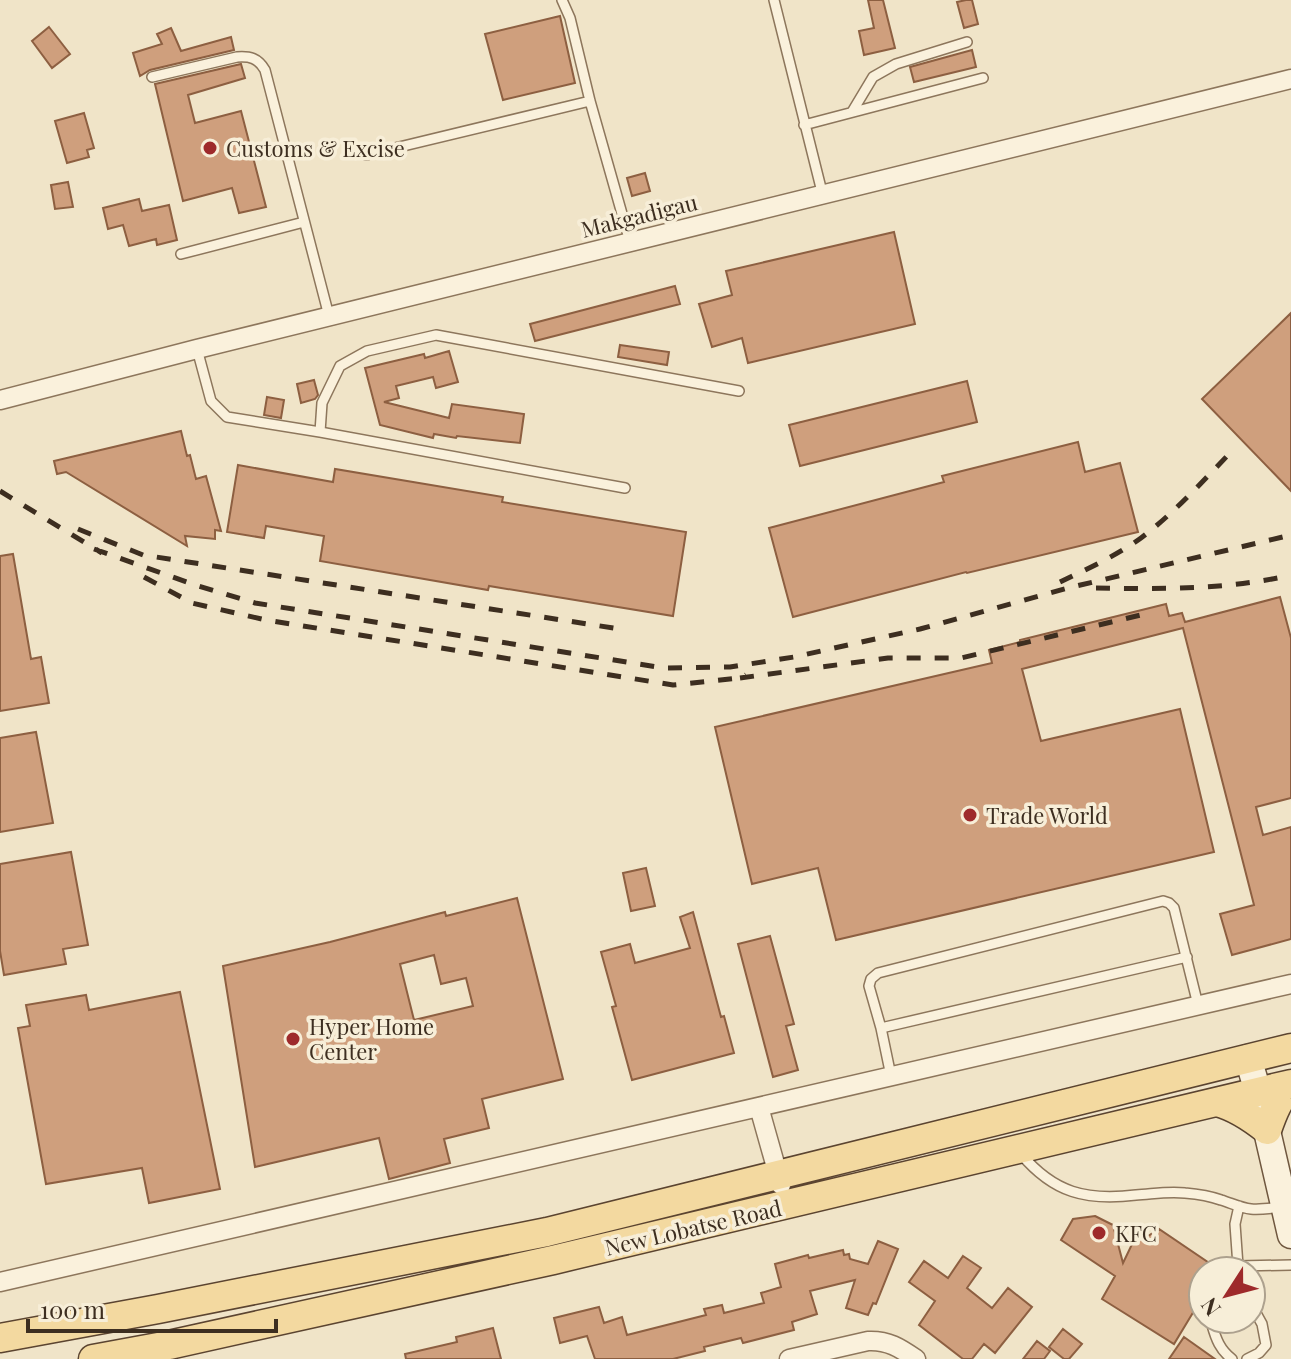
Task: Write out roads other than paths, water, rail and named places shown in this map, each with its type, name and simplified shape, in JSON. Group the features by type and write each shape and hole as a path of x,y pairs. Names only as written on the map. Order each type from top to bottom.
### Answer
{"main road":[{"path":"2,1337 547,1232 1291,1048"},
{"path":"1217,1102 1251,1117 1267,1130 1275,1108 1291,1085"},
{"name":"New Lobatse Road","path":"93,1359 415,1291 1291,1085"},
{"path":"1008,1118 1017,1150"}],"street":[{"name":"Makgadigau","path":"0,400 1291,79"},
{"path":"0,1282 1291,984"},
{"path":"1248,1058 1291,1235"},
{"path":"759,1107 786,1205"},
{"path":"789,1359 879,1341 889,1343 916,1359"}],"lane":[{"path":"562,0 570,18 630,242"},
{"path":"774,0 823,196"},
{"path":"852,112 873,77 896,64 967,42"},
{"path":"152,77 249,56 265,70 329,316"},
{"path":"804,125 983,78"},
{"path":"366,155 590,101"},
{"path":"181,254 304,222"},
{"path":"320,432 322,403 340,366 367,351 436,335 739,391"},
{"path":"197,349 211,401 227,417 625,488"},
{"path":"891,1076 869,986 878,973 1163,901 1174,908 1198,1005"},
{"path":"881,1028 1187,957"},
{"path":"1017,1150 1049,1182 1067,1191 1120,1196 1166,1191 1220,1199 1252,1209 1285,1207"},
{"path":"1237,1255 1235,1224 1239,1206"},
{"path":"1267,1266 1291,1265"},
{"path":"1215,1335 1223,1351 1232,1359"},
{"path":"1247,1359 1266,1345 1264,1335"}],"railway":[{"path":"1060,582 1112,556 1153,529 1230,453"},
{"path":"0,491 102,553"},
{"path":"78,529 143,555 626,630"},
{"path":"94,549 255,603 664,668 730,667 794,657 920,629 1068,588 1291,535"},
{"path":"1096,588 1218,586 1291,575"},
{"path":"144,577 192,603 266,620 673,685 746,675"},
{"path":"740,678 888,658 961,658 1149,613"}],"place":[{"name":"Customs & Excise","path":"210,148"},
{"name":"Trade World","path":"970,815"},
{"name":"Hyper Home Center","path":"293,1039"},
{"name":"KFC","path":"1099,1233"}]}
